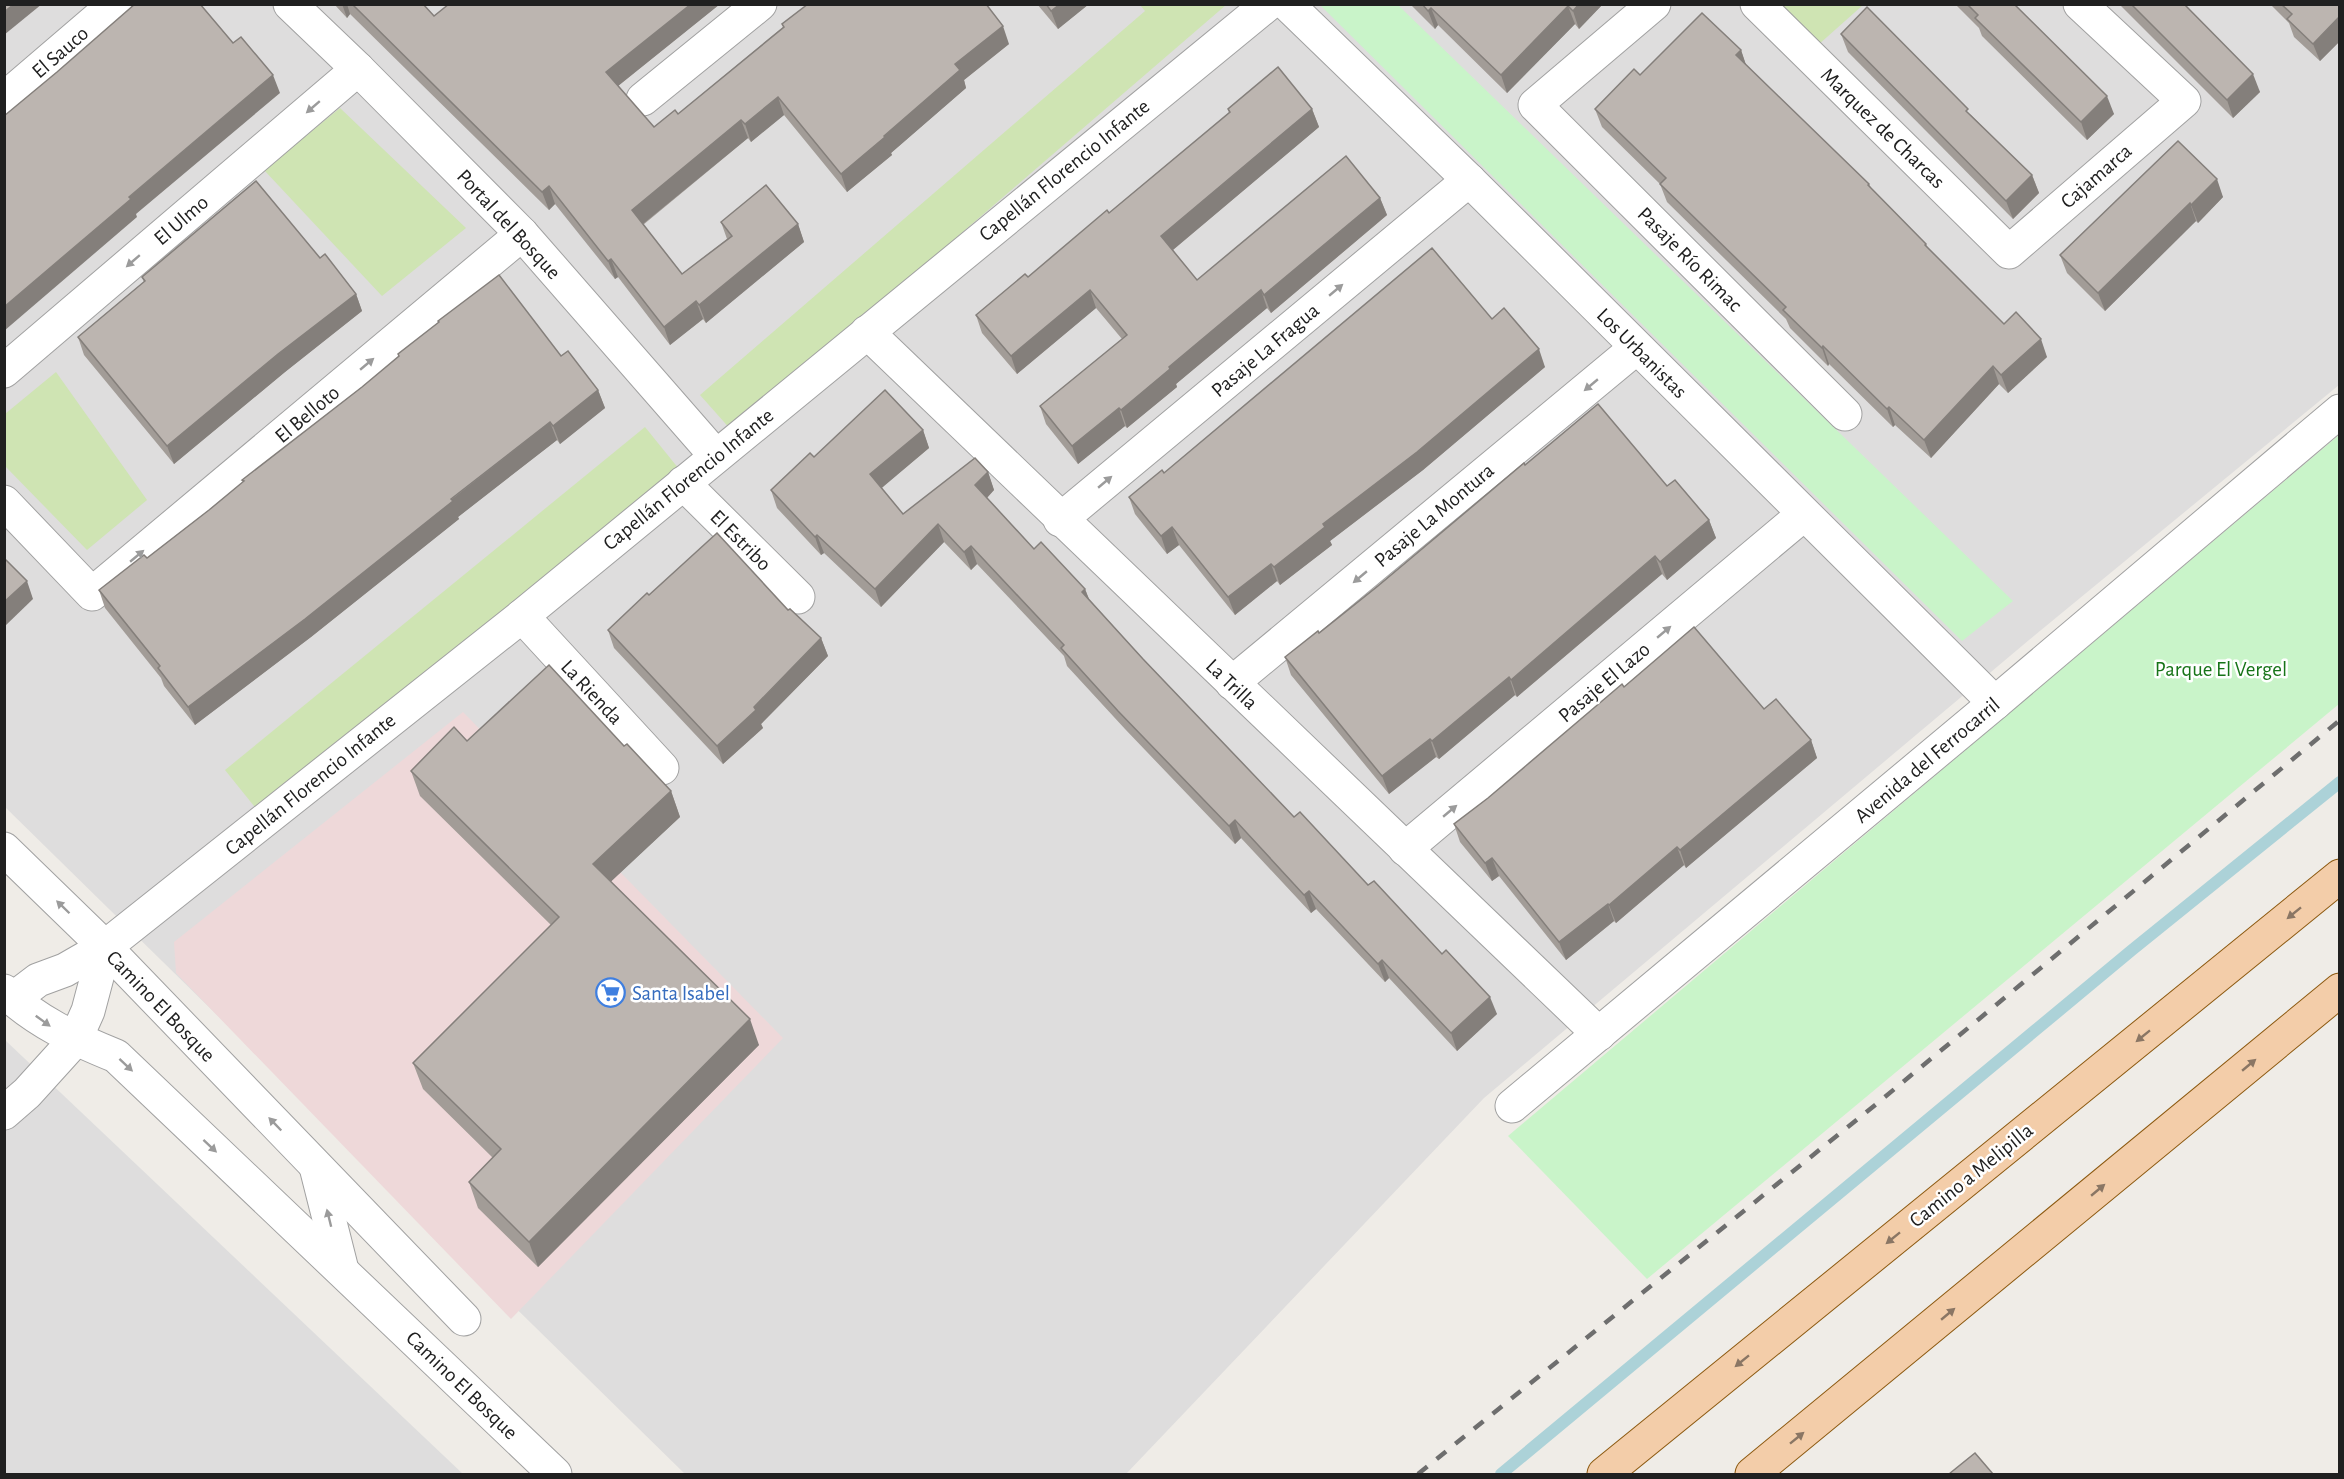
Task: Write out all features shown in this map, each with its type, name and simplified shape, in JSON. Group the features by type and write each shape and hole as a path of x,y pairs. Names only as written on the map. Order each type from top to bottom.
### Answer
{"main road":[{"name":"Camino a Melipilla","path":"1604,1474 2340,876"},
{"path":"1752,1474 2340,990"}],"street":[{"name":"El Sauco","path":"4,99 115,4"},
{"name":"Portal del Bosque","path":"290,4 522,234 716,456"},
{"path":"643,99 759,4"},
{"name":"Capellán Florencio Infante","path":"9,995 38,980 65,970 105,947 522,616 1268,4"},
{"name":"Los Urbanistas","path":"1287,4 1469,180 1635,348 1995,703"},
{"name":"Pasaje Río Rimac","path":"1654,4 1535,105 1845,414"},
{"name":"Marquez de Charcas","path":"1757,4 2009,252"},
{"name":"Cajamarca","path":"2009,252 2184,101 2080,4"},
{"name":"El Ulmo","path":"4,371 358,69"},
{"name":"Pasaje La Fragua","path":"1060,520 1469,180"},
{"name":"El Belloto","path":"4,502 92,594 522,234"},
{"name":"La Trilla","path":"867,332 1060,520 1599,1034"},
{"name":"Pasaje La Montura","path":"1232,683 1635,348"},
{"name":"Avenida del Ferrocarril","path":"1512,1106 1995,703 2340,411"},
{"name":"El Estribo","path":"683,483 798,597"},
{"name":"Pasaje El Lazo","path":"1405,849 1804,514"},
{"name":"La Rienda","path":"522,616 662,768"},
{"name":"Camino El Bosque","path":"4,849 105,947 464,1319"},
{"path":"4,1113 27,1093 75,1040 88,1011 105,947"},
{"name":"Camino El Bosque","path":"9,995 49,1026 75,1040 116,1056 555,1474"},
{"name":"Camino El Bosque","path":"316,1166 342,1270"}],"shaded area":[{"path":"4,5 2339,5 2339,385 2029,640 1484,1098 1126,1474 685,1474 5,807"},
{"path":"463,712 783,1038 511,1319 176,973 174,942"},
{"path":"5,1040 463,1474 5,1474"}],"green space":[{"path":"1140,5 1226,5 732,431 700,395 1145,11"},
{"path":"1320,5 1398,5 2013,601 1962,641"},
{"path":"1782,5 1863,5 1818,45"},
{"path":"340,108 466,228 382,296 264,170"},
{"path":"56,372 147,500 87,550 5,466 5,414"},
{"path":"645,427 679,469 258,811 225,770"},
{"name":"Parque El Vergel","path":"2339,435 2339,704 1647,1279 1508,1136"}],"building":[{"path":"4,4 14,4 4,12"},
{"path":"135,4 200,4 233,43 241,37 273,75 4,307 4,116"},
{"path":"352,4 423,4 434,16 449,4 691,4 606,72 654,127 675,110 678,114 784,27 782,24 808,4 986,4 1003,26 955,64 960,70 841,174 778,97 745,124 741,120 632,210 682,274 732,236 721,222 766,185 798,224 699,305 696,301 664,327 611,259 608,261 549,186 542,192"},
{"path":"1046,4 1060,4 1051,11"},
{"path":"1422,4 1579,4 1573,11 1568,6 1501,75 1431,8 1428,11"},
{"path":"1967,4 2014,4 2107,96 2081,122 1975,18 1978,15"},
{"path":"2131,4 2184,4 2253,74 2227,100"},
{"path":"2281,4 2340,4 2340,16 2313,44 2287,19 2292,14"},
{"path":"1867,7 1968,109 1966,111 2032,175 2006,201 1841,34"},
{"path":"1702,13 1741,50 1736,55 1869,184 1925,245 2004,324 2016,312 2041,339 2001,375 1993,366 1924,440 1889,407 1887,409 1783,310 1786,307 1660,184 1666,178 1595,109 1634,69 1640,75"},
{"path":"1278,67 1312,109 1161,236 1197,280 1346,156 1380,198 1264,295 1261,290 1121,410 1119,408 1072,446 1040,406 1127,335 1090,290 1011,356 976,315 1025,274 1028,277 1107,210 1109,213 1230,112 1228,109"},
{"path":"2178,141 2217,179 2098,293 2060,255"},
{"path":"256,181 320,258 325,254 356,294 278,354 167,446 78,337 145,281 142,277"},
{"path":"1432,248 1492,319 1504,308 1539,349 1417,452 1323,524 1325,527 1274,567 1271,564 1228,597 1172,527 1161,536 1129,497 1162,470 1164,473"},
{"path":"499,275 561,356 568,351 598,390 553,426 550,422 451,499 453,501 305,619 188,707 158,668 160,666 99,590 144,555 147,558 209,510 244,481 242,480 362,387 438,321"},
{"path":"885,390 923,430 870,474 903,514 975,458 988,472 975,485 1034,549 1041,542 1085,589 1082,592 1143,659 1294,817 1300,812 1368,885 1374,881 1442,954 1446,950 1490,997 1451,1033 1382,960 1378,964 1309,891 1304,895 1235,820 1229,826 1118,711 1061,648 1064,645 971,546 964,552 938,524 875,589 817,535 815,537 771,490 810,453 814,457"},
{"path":"1598,404 1667,486 1675,480 1709,520 1660,562 1655,556 1511,680 1509,677 1432,741 1430,739 1382,776 1285,657 1378,586"},
{"path":"717,533 788,610 790,609 821,638 754,707 756,710 717,746 608,630"},
{"path":"4,558 27,581 4,602"},
{"path":"1694,627 1764,709 1776,699 1811,740 1680,850 1677,847 1609,905 1559,942 1492,858 1485,863 1454,824 1622,684 1624,687"},
{"path":"549,665 624,746 627,744 671,791 593,864 750,1019 529,1242 469,1182 501,1149 413,1063 559,917 411,771 454,727 467,741"},
{"path":"1975,1453 1993,1474 1949,1474"}],"waterway":[{"path":"1501,1474 2132,950 2340,782"}],"railway":[{"path":"1418,1474 1880,1101 2340,720"}],"place":[{"name":"Santa Isabel","path":"611,993"}]}
